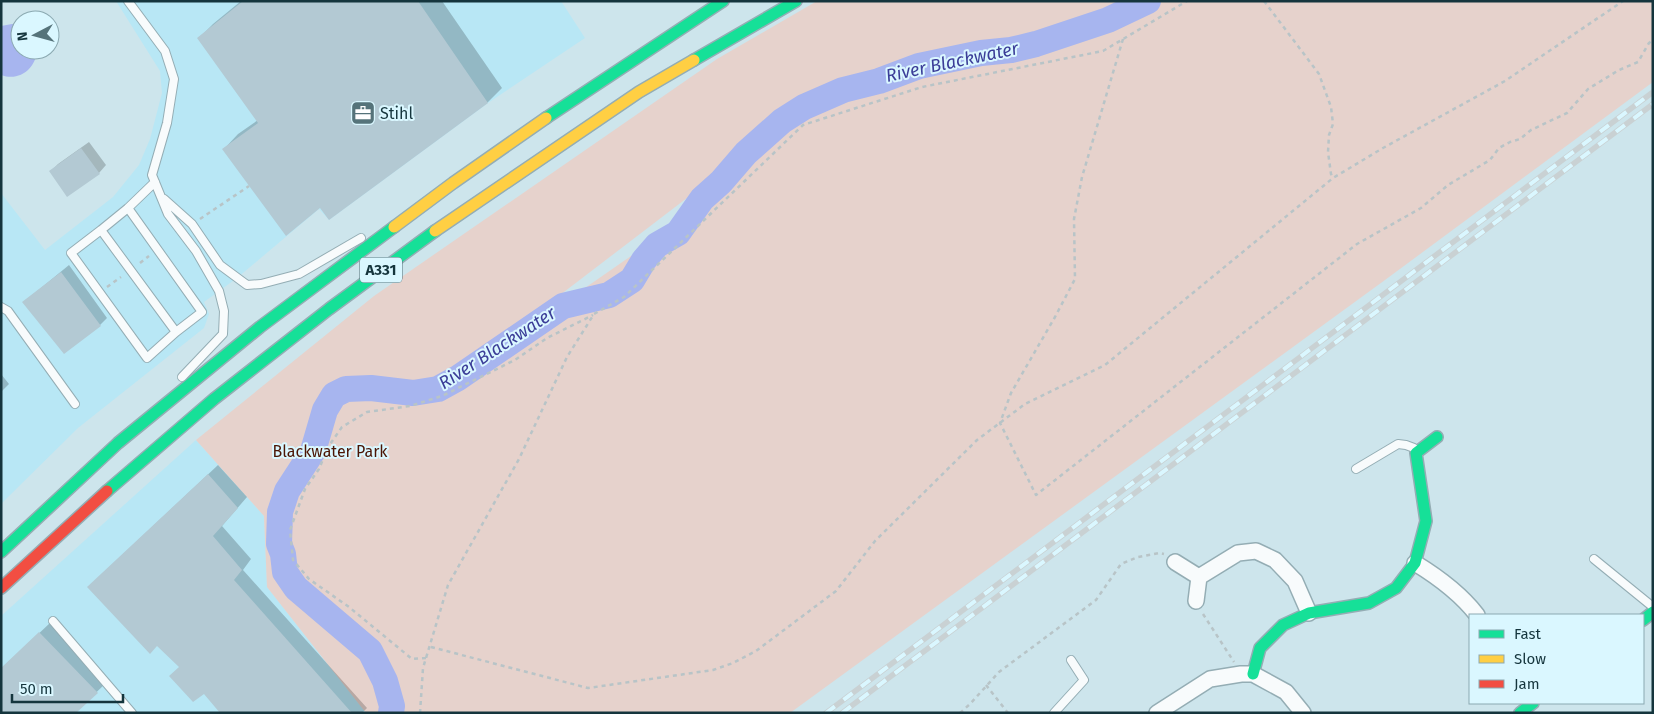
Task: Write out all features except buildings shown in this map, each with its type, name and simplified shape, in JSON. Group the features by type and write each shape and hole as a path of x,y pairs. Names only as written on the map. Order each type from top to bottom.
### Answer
{"main road":[{"name":"A331","path":"1,552 118,443 260,327 453,183 542,121 723,1"},
{"name":"A331","path":"1,588 139,462 214,399 321,314 408,250 639,92 796,1"},
{"path":"1247,674 1260,648 1283,625 1309,613 1369,603 1396,588 1415,563 1426,521 1416,453 1437,437"},
{"path":"1520,713 1532,704"}],"street":[{"path":"1199,577 1238,553 1256,551 1275,560 1295,581 1309,613"},
{"path":"1175,562 1199,577"},
{"path":"1415,563 1442,579 1476,614"},
{"path":"1196,601 1199,577"},
{"path":"1157,713 1210,679 1247,674 1286,692 1303,713"}],"lane":[{"path":"128,1 165,51 174,79 167,123 152,175 168,214 196,251 219,291 224,311 223,334 177,382"},
{"path":"128,208 202,312 147,358 71,252 128,208 155,182"},
{"path":"379,227 453,183"},
{"path":"163,198 192,224 220,265 247,284 261,284 299,274 371,232"},
{"path":"101,230 176,332"},
{"path":"1,307 8,311 74,404"},
{"path":"118,443 170,389"},
{"path":"1356,469 1398,444 1414,448 1416,453"},
{"path":"1594,559 1653,607"},
{"path":"53,621 132,713"},
{"path":"1054,713 1084,680 1071,660"}],"path":[{"path":"427,658 412,659 309,579 292,560 290,530 305,489 319,469 328,447 342,427 367,412 410,406 442,396 515,360 547,338 624,297 803,125 922,87 1103,51 1187,1"},
{"path":"1264,1 1319,74 1331,107 1334,124 1329,135 1328,152 1331,174 1334,178"},
{"path":"431,647 588,688 713,670 733,663 756,651 836,591 874,541 977,440 1025,404 1105,365 1334,178 1383,148 1505,81 1623,1"},
{"path":"1123,39 1080,186 1074,219 1075,279 1011,393 1000,423 1036,495 1357,244 1420,208 1448,186 1490,160 1499,148 1520,139 1531,130 1567,113 1588,89 1619,70 1638,62 1649,43 1653,40"},
{"path":"420,713 423,668 431,647 448,585 519,459 567,357 594,314"},
{"path":"960,713 999,672 1096,600 1121,564 1138,557 1159,553 1172,556 1175,562"},
{"path":"1196,601 1205,620 1247,674"},
{"path":"986,685 1008,713"}],"shaded area":[{"name":"Stihl","path":"116,1 561,1 585,38 488,103 329,220 319,209 237,278 204,302 209,314 204,328 78,428 1,504 1,193 45,250 113,197 139,165 150,139 162,93 160,71"},
{"path":"196,440 264,516 267,587 366,713 1,713 1,616"}],"green space":[{"name":"Blackwater Park","path":"817,1 1653,1 1653,82 1385,280 790,713 366,713 267,587 264,516 196,440 374,296 717,59","holes":["704,185 703,206 451,381 433,392"]}],"water":[{"path":"10,24 10,60 35,60 26,72 14,77 1,75 1,26"}],"waterway":[{"name":"River Blackwater","path":"391,713 392,706 385,681 370,651 296,588 285,572 283,554 279,544 280,512 287,491 313,451 325,410 334,395 346,389 371,388 413,393 438,389 458,378 563,306 609,295 632,280 644,260 657,245 678,233 702,199 721,182 746,153 782,121 804,107 843,90 879,81 919,66 1036,44 1108,20 1148,1"}],"railway":[{"path":"826,713 1653,92"},
{"path":"842,713 1653,104"}],"traffic: fast":[{"path":"546,118 723,1"},
{"path":"694,60 796,1"},
{"path":"1,552 118,443 260,327 394,227"},
{"path":"107,491 214,399 329,309 435,231"},
{"path":"1253,674 1260,648 1283,625 1309,613 1369,603 1396,588 1415,563 1426,521 1416,453 1437,437"},
{"path":"1644,619 1653,612"},
{"path":"1520,713 1532,704"}],"traffic: slow":[{"path":"435,231 639,92 694,60"},
{"path":"394,227 546,118"}],"traffic: jam":[{"path":"1,588 107,491"}],"place":[{"name":"Stihl","path":"363,113"}]}
